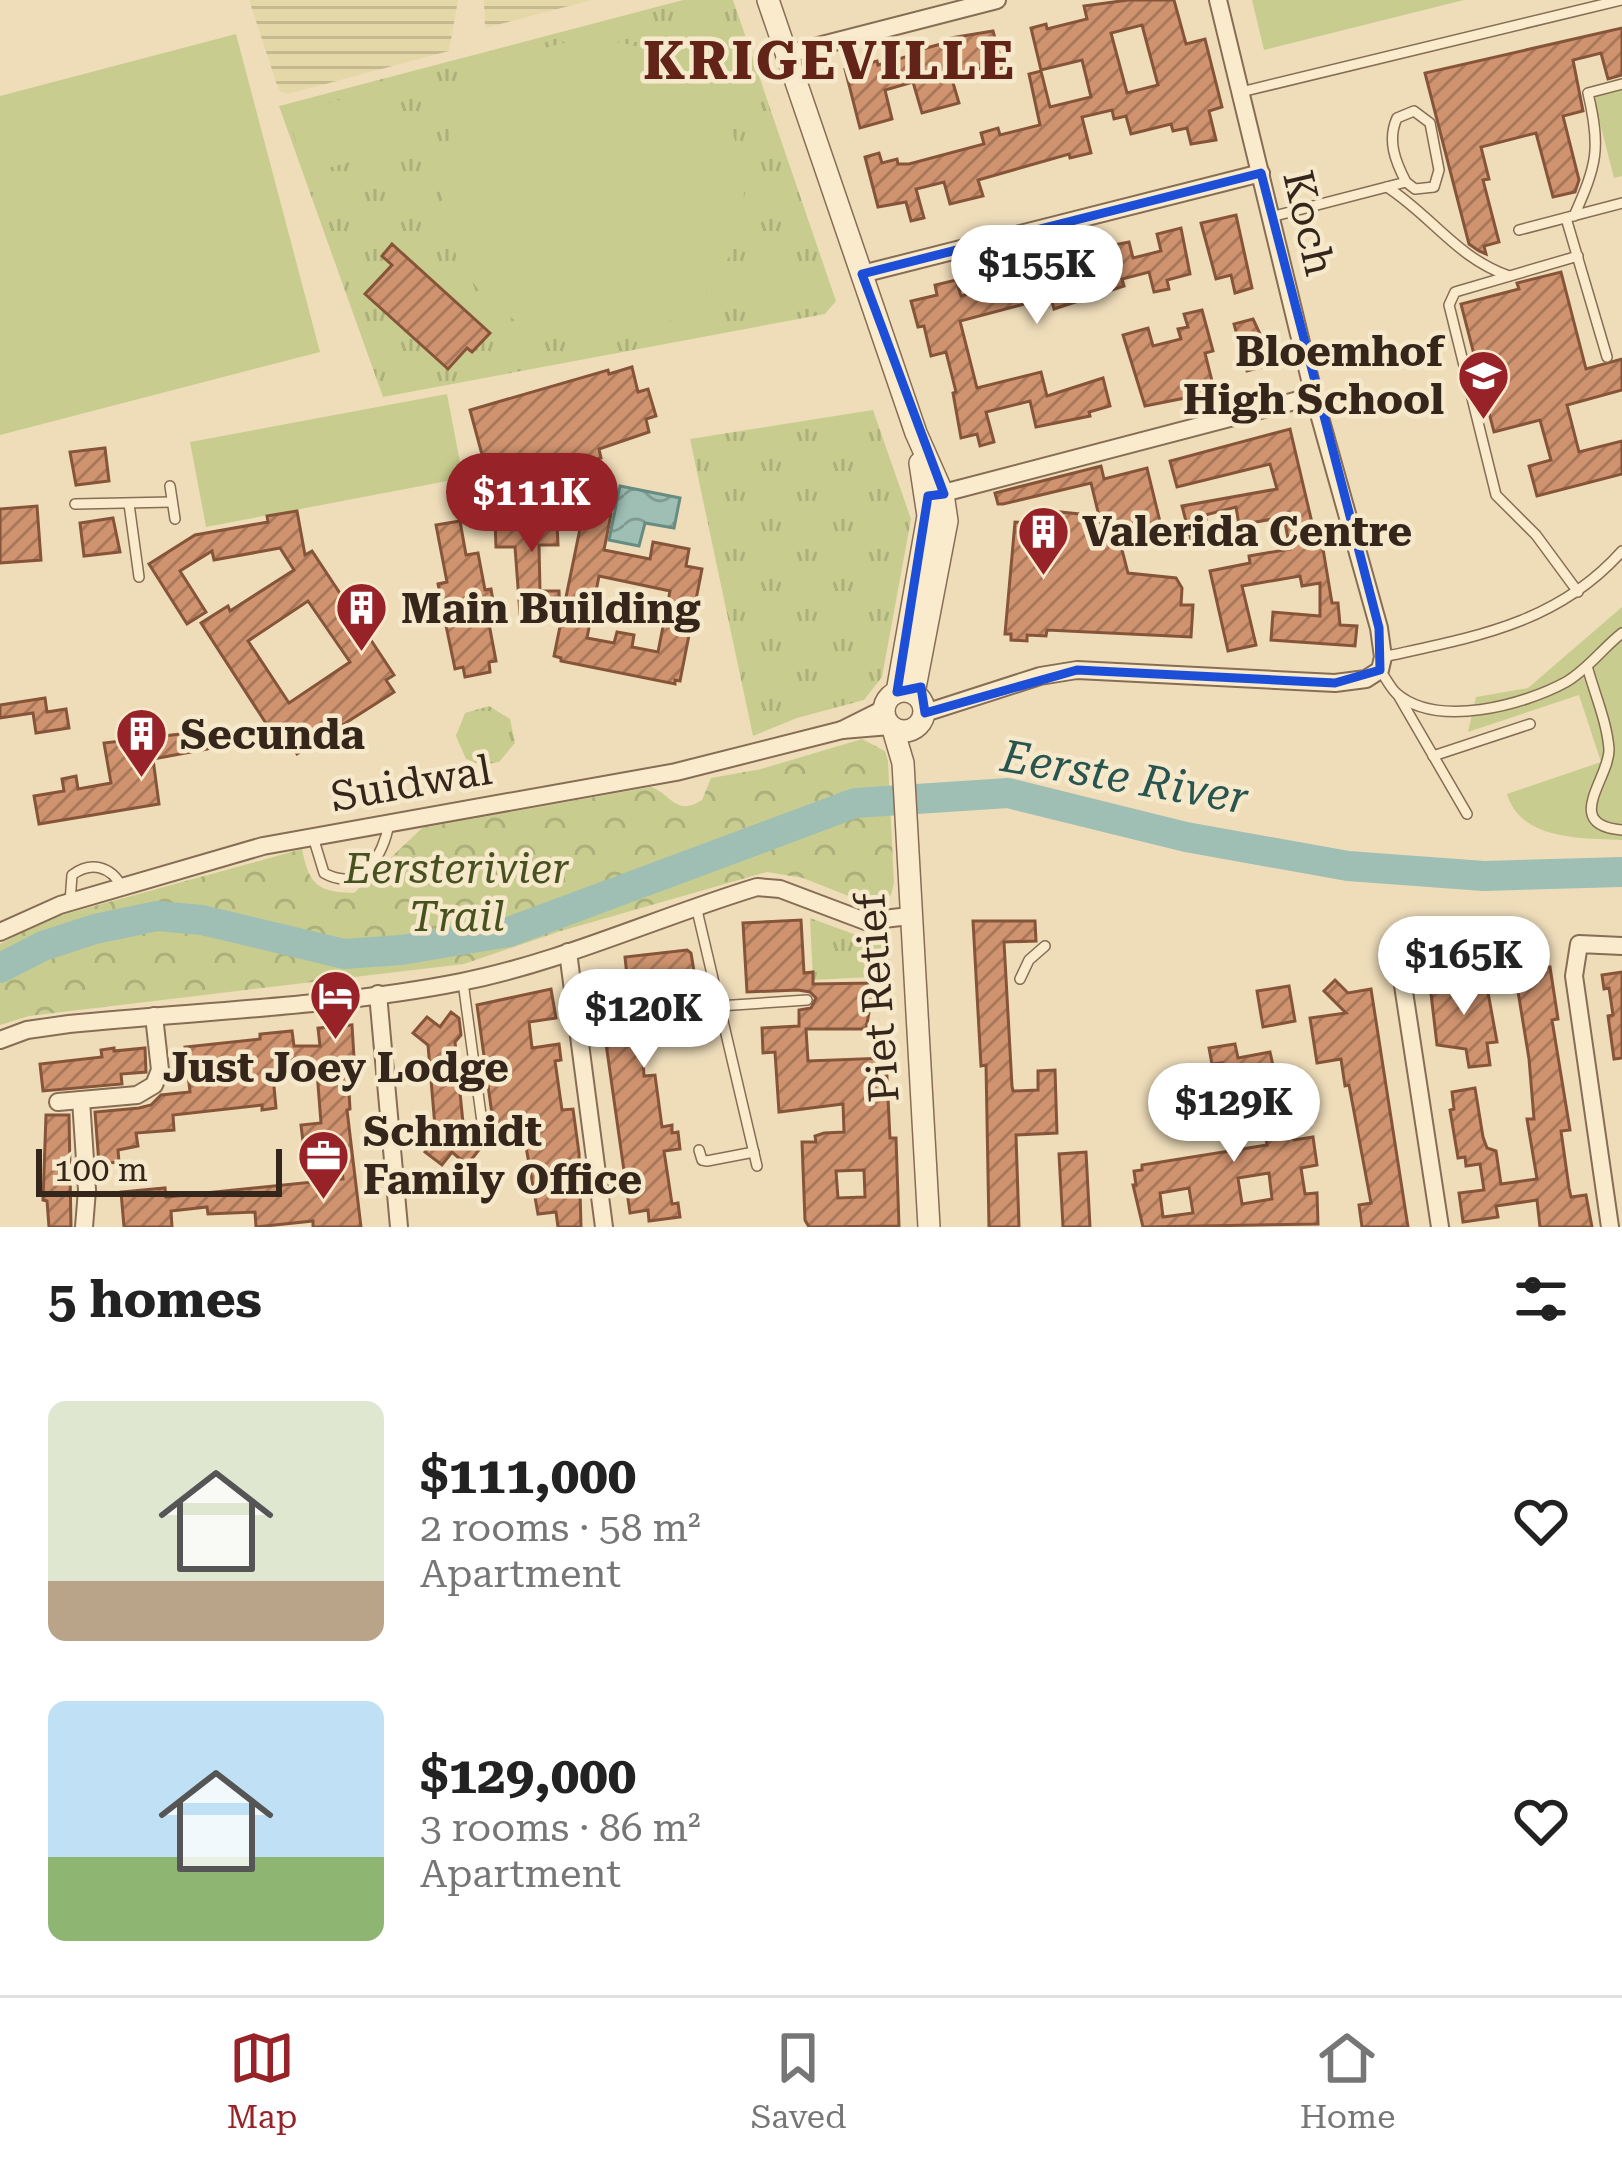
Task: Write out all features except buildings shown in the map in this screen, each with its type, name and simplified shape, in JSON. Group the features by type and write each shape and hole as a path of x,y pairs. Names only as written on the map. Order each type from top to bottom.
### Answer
{"street":[{"name":"Piet Retief","path":"767,0 935,495 928,516 902,713 929,1227"},
{"path":"787,54 997,0"},
{"name":"Koch","path":"1218,0 1269,217 1374,609 1382,664"},
{"path":"862,274 1261,172"},
{"path":"935,495 1315,396"},
{"name":"Suidwal","path":"0,932 70,902 263,847 676,772 1040,676 1077,670 1335,682 1366,680 1382,664"},
{"path":"0,1040 27,1030 463,982 769,886 850,918 910,916"},
{"path":"1610,1227 1574,976 1579,944 1622,946"},
{"path":"568,952 604,1227"},
{"path":"1400,958 1440,1227"},
{"path":"378,994 399,1227"},
{"path":"58,1102 137,1094 154,1085 160,1070 154,1016"},
{"path":"81,1100 87,1190 84,1227"}],"lane":[{"path":"1241,92 1621,0"},
{"path":"1606,357 1570,217 1591,177 1599,139 1588,93 1622,84"},
{"path":"1269,217 1406,182 1426,189 1438,180 1430,123 1414,111 1397,118 1391,134 1406,182"},
{"path":"1387,187 1421,210 1470,260 1509,276"},
{"path":"1520,230 1622,203"},
{"path":"1578,256 1456,292 1450,300 1496,495 1536,535 1578,592"},
{"path":"170,486 175,519"},
{"path":"75,504 172,502"},
{"path":"129,504 139,577"},
{"path":"1467,814 1382,664 1504,628 1578,592 1622,550"},
{"path":"1398,695 1424,705 1491,711 1566,682 1622,632"},
{"path":"1587,666 1609,752 1592,795 1594,818 1603,827 1622,830"},
{"path":"1433,755 1530,724"},
{"path":"314,837 324,873 352,879 373,864 385,844 389,823"},
{"path":"70,902 72,875 81,869 101,867 116,874 122,887"},
{"path":"696,906 757,1166"},
{"path":"1020,980 1029,960 1045,946"},
{"path":"463,982 482,1123"},
{"path":"719,1006 807,1000"},
{"path":"699,1150 707,1161 754,1152"}],"highlighted area":[{"path":"1261,173 1379,628 1380,670 1335,683 1077,670 925,713 921,687 897,692 928,496 944,494 862,274"}],"shaded area":[{"path":"249,0 458,0 449,51 288,94 279,91"},
{"path":"484,0 592,0 485,28"}],"green space":[{"path":"683,0 733,0 836,301 825,314 383,397 279,106","holes":["392,245 489,334 448,368 365,294 392,265 382,255"]},
{"path":"1252,0 1464,0 1264,50"},
{"path":"236,34 320,352 0,435 0,96"},
{"path":"593,40 651,51 700,84 733,133 744,191 733,249 700,298 651,331 593,342 535,331 486,298 453,249 442,191 453,133 486,84 535,51"},
{"path":"382,88 398,149 305,174 288,114"},
{"path":"1622,89 1622,176 1614,178 1593,96"},
{"path":"768,248 818,271 800,311 750,288"},
{"path":"447,394 463,478 206,527 190,442"},
{"path":"873,410 911,519 882,677 864,700 753,736 690,439"},
{"path":"1622,607 1622,840 1539,829 1514,809 1507,794 1601,762 1579,695 1468,732 1476,697 1528,688"},
{"path":"489,706 510,719 515,743 499,762 482,765 466,759 456,736 465,713"},
{"name":"Eersterivier Trail","path":"862,739 885,751 888,761 891,895 872,901 856,899 803,878 767,872 464,964 29,1016 0,1025 0,944 47,919 302,849 317,884 354,893 422,828 651,787 680,805 693,805 702,800 711,778 761,769"},
{"path":"810,918 889,947 890,976 813,980"}],"water":[{"path":"620,486 680,498 674,528 645,523 639,546 609,540"}],"waterway":[{"name":"Eerste River","path":"0,968 43,946 157,916 202,920 344,954 509,932 855,803 1008,793 1186,837 1348,866 1484,876 1622,872"}],"place":[{"name":"Bloemhof High School","path":"1483,421"},
{"name":"Valerida Centre","path":"1043,577"},
{"name":"Main Building","path":"362,654"},
{"name":"Secunda","path":"141,780"},
{"name":"Just Joey Lodge","path":"336,1041"},
{"name":"Schmidt Family Office","path":"324,1201"}],"district":[{"name":"KRIGEVILLE","path":"830,60"}]}
